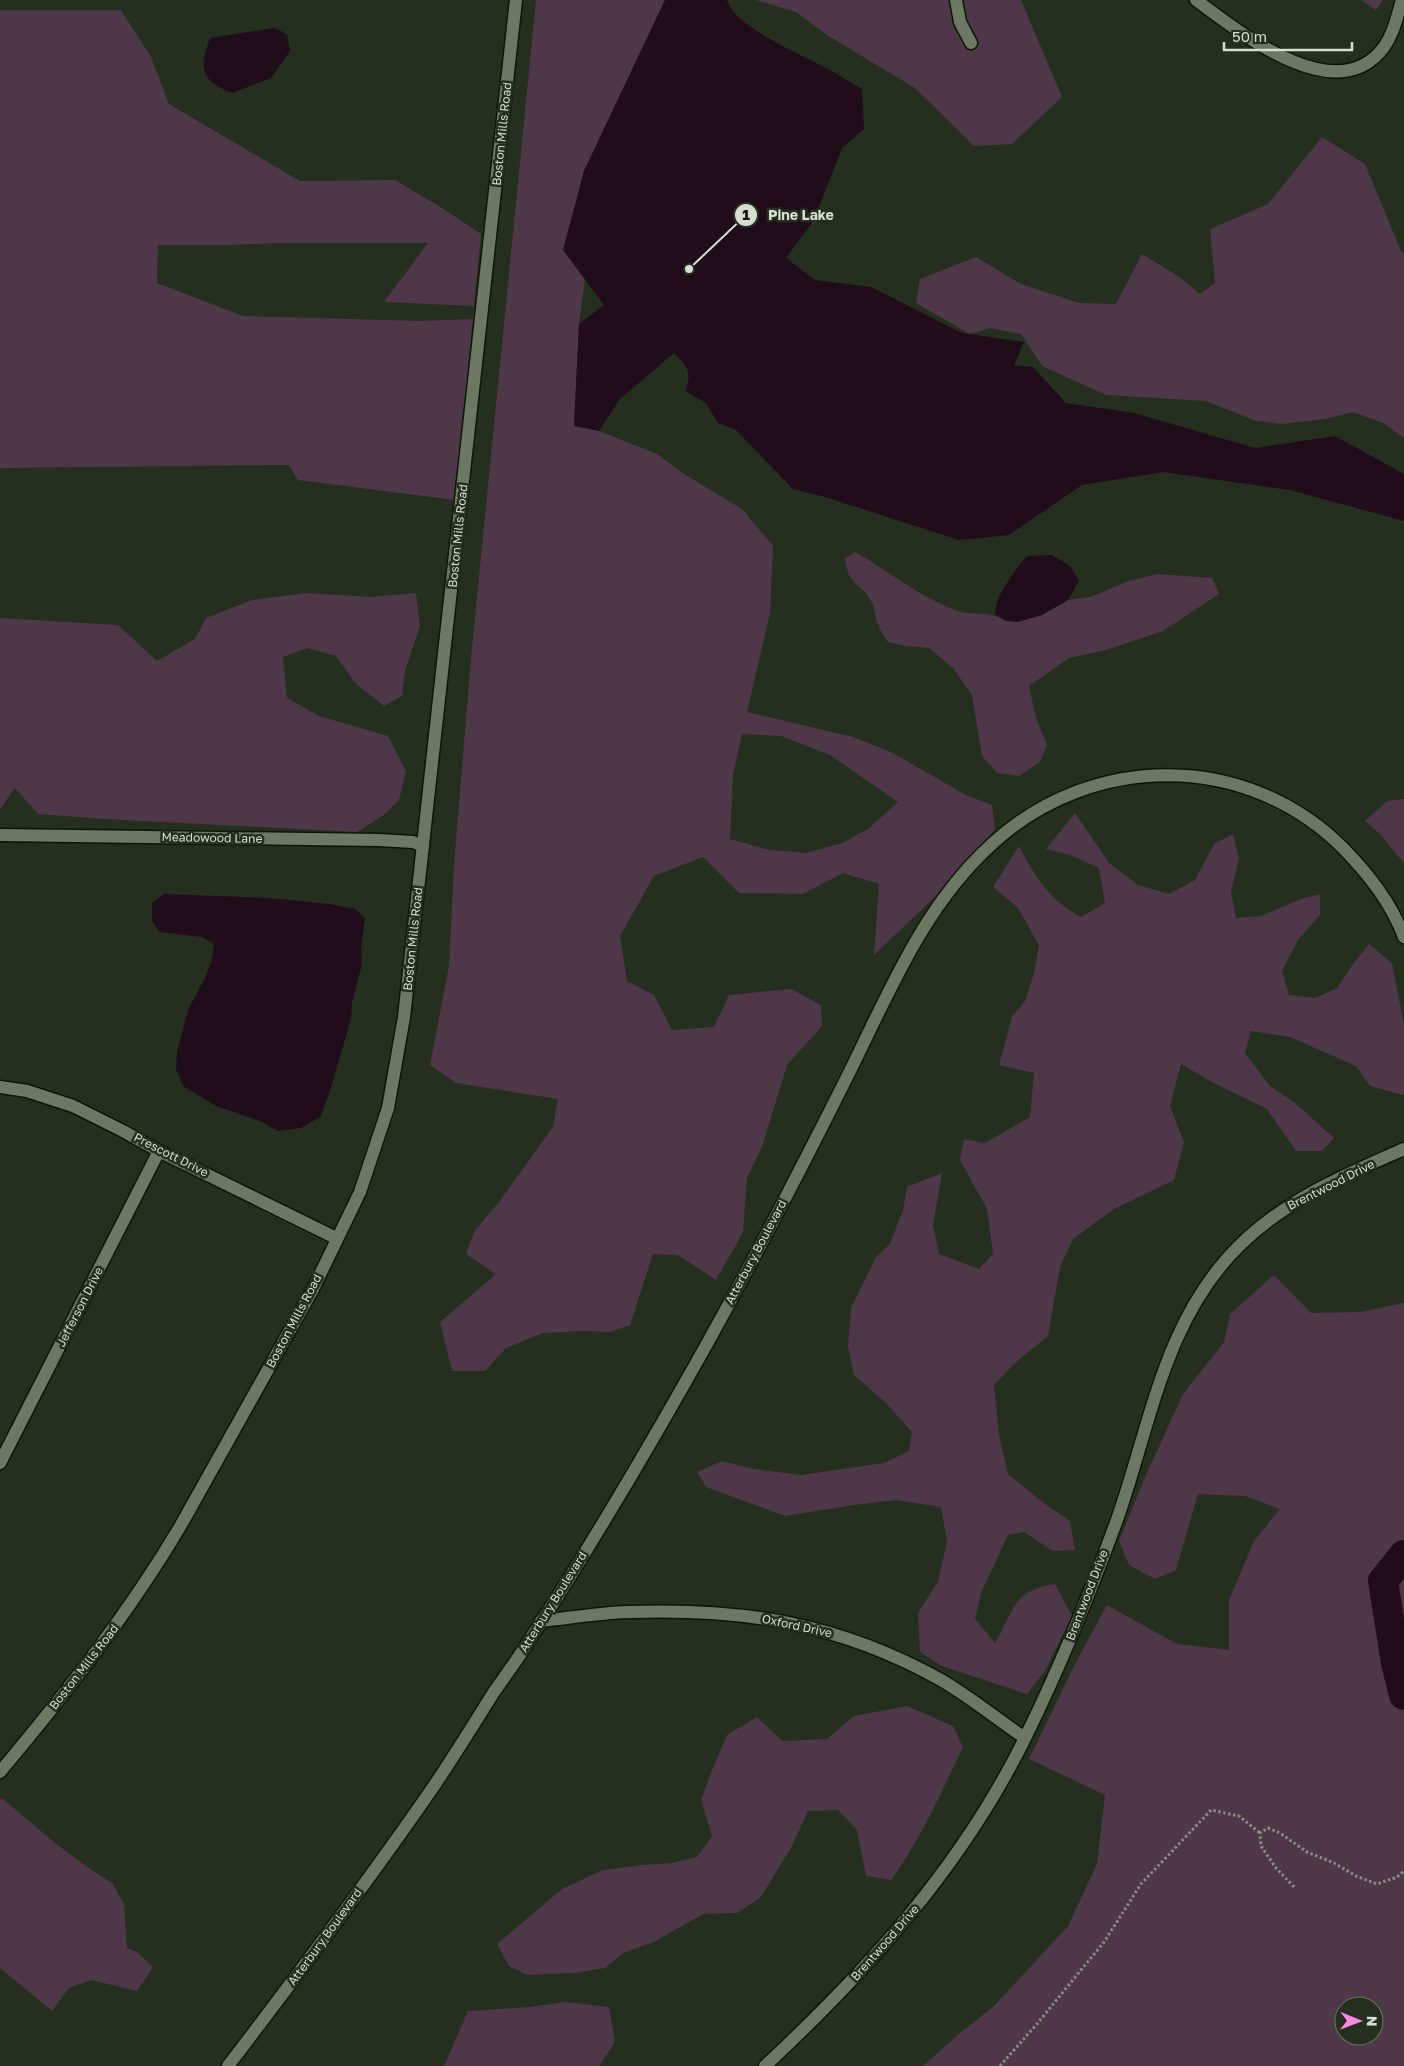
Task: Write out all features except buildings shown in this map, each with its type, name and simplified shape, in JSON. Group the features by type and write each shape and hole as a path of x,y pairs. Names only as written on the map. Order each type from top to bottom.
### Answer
{"street":[{"name":"Boston Mills Road","path":"0,1772 90,1662 160,1560 309,1298 336,1238 360,1192 372,1159 393,1087 393,1075 404,1017 516,0"},
{"path":"956,0 960,22 971,42"},
{"path":"1196,0 1249,40 1318,69 1336,72 1347,71 1364,64 1384,48 1391,35 1402,0"},
{"name":"Atterbury Boulevard","path":"228,2066 333,1928 431,1790 614,1505 707,1343 806,1160 896,976 941,900 963,872 1019,822 1056,801 1091,786 1133,777 1165,775 1203,777 1238,785 1272,799 1306,817 1333,838 1360,865 1380,891 1397,918 1404,938"},
{"name":"Meadowood Lane","path":"0,834 379,840 413,842 423,846"},
{"name":"Prescott Drive","path":"0,1087 27,1091 73,1106 123,1131 159,1152 336,1238"},
{"name":"Brentwood Drive","path":"765,2066 854,1980 908,1919 956,1854 980,1817 1025,1738 1080,1616 1114,1525 1166,1364 1180,1328 1210,1280 1239,1246 1273,1216 1305,1195 1344,1175 1404,1149"},
{"name":"Jefferson Drive","path":"0,1462 159,1152"},
{"name":"Oxford Drive","path":"541,1620 626,1612 688,1612 729,1614 802,1625 862,1642 890,1654 941,1680 1025,1738"}],"path":[{"path":"1000,2066 1104,1942 1140,1884 1211,1810 1239,1816 1260,1833 1261,1846 1276,1868 1294,1887"},
{"path":"1260,1833 1268,1828 1307,1852 1377,1884 1397,1877 1404,1871"}],"shaded area":[{"path":"536,0 665,0 584,171 564,250 585,279 579,324 574,425 599,431 657,454 681,472 742,509 773,546 770,613 747,712 853,737 891,752 966,795 992,805 995,829 937,895 874,955 879,884 843,873 803,894 739,893 703,857 654,876 620,936 627,981 654,995 672,1030 714,1027 729,995 791,989 821,1005 822,1026 787,1065 762,1147 747,1178 743,1232 716,1280 678,1255 653,1254 630,1325 610,1332 543,1333 506,1348 485,1371 452,1371 440,1322 496,1274 466,1254 475,1230 499,1202 553,1127 558,1099 456,1083 430,1065 449,966 454,865 471,658","holes":["742,734 781,736 830,755 898,802 868,829 842,843 806,853 769,850 730,839 733,775"]},
{"path":"665,0 727,0 732,10 755,30 862,89 864,129 842,148 814,220 786,258 815,280 871,287 962,333 1024,342 1014,365 1033,367 1066,403 1134,413 1255,448 1335,436 1404,474 1404,521 1290,490 1163,472 1082,485 1009,535 959,540 825,497 793,489 736,430 718,423 706,403 685,391 688,379 687,370 674,353 619,400 599,431 574,426 579,324 604,305 563,250 584,171"},
{"path":"756,0 1021,0 1062,97 1012,144 974,146 915,88 827,35 796,12"},
{"path":"1361,0 1383,0 1376,10"},
{"path":"0,10 121,10 151,57 169,104 300,181 395,180 481,234 474,306 384,302 428,243 158,245 157,283 243,316 420,321 473,319 455,500 298,480 289,465 0,468"},
{"path":"274,28 287,34 290,51 271,78 232,93 221,88 208,78 205,72 204,57 210,38"},
{"path":"1322,137 1365,164 1401,251 1404,254 1404,438 1383,423 1353,412 1325,419 1282,424 1256,421 1206,401 1106,395 1042,366 1021,334 990,328 970,334 916,303 920,279 976,257 1021,284 1079,303 1116,304 1142,254 1178,276 1200,294 1215,283 1210,229 1268,204"},
{"path":"855,552 916,591 941,604 962,612 993,615 1006,621 1042,615 1068,600 1091,597 1126,582 1157,574 1212,578 1219,594 1163,631 1106,650 1069,658 1029,686 1036,718 1047,745 1040,762 1019,776 997,773 982,756 972,695 953,668 929,648 888,642 882,633 869,598 849,575 845,558"},
{"path":"1052,555 1070,566 1079,581 1068,600 1042,615 1018,622 1006,621 995,614 1002,591 1027,556"},
{"path":"307,593 370,597 416,593 420,626 405,671 402,696 384,706 356,684 336,656 307,648 283,657 287,698 319,716 388,736 406,771 399,800 384,815 357,832 104,819 38,814 15,788 0,809 0,618 118,625 157,661 195,639 206,618 252,600"},
{"path":"1404,799 1404,863 1379,833 1365,821 1387,801"},
{"path":"1075,813 1109,863 1138,885 1169,894 1195,880 1214,844 1233,834 1239,858 1231,892 1236,918 1261,916 1301,899 1320,894 1320,915 1298,940 1282,971 1289,995 1315,998 1337,988 1369,944 1392,963 1404,1025 1404,1094 1370,1086 1356,1066 1290,1037 1251,1031 1245,1053 1270,1086 1295,1103 1334,1138 1322,1151 1296,1151 1267,1109 1212,1082 1181,1064 1170,1106 1184,1142 1174,1180 1114,1209 1073,1239 1060,1267 1048,1336 1014,1364 994,1385 999,1435 1008,1474 1045,1504 1070,1521 1075,1550 1053,1551 1024,1532 1008,1535 981,1593 975,1619 995,1643 1016,1604 1022,1597 1041,1587 1055,1584 1072,1616 1045,1671 1027,1694 942,1666 920,1652 918,1613 938,1581 947,1542 941,1507 896,1500 785,1516 706,1487 697,1472 722,1461 754,1469 801,1475 884,1463 909,1451 912,1432 886,1403 854,1375 848,1347 851,1308 876,1257 890,1244 903,1210 907,1187 942,1173 933,1225 939,1254 979,1269 993,1254 987,1209 960,1160 964,1139 985,1143 1030,1117 1034,1073 999,1065 1012,1017 1025,1001 1034,973 1039,945 1018,908 993,887 1019,846 1044,887 1070,911 1081,917 1105,903 1099,868 1070,855 1046,849"},
{"path":"164,894 269,898 329,904 355,909 365,918 361,950 362,964 352,1003 351,1019 330,1091 320,1117 301,1128 278,1131 260,1121 216,1106 183,1086 176,1069 177,1052 188,1010 212,960 214,944 202,937 160,932 152,921 152,903"},
{"path":"1274,1275 1311,1313 1360,1312 1404,1303 1404,2066 923,2066 994,2006 1068,1926 1097,1864 1105,1795 1029,1759 1075,1664 1107,1605 1177,1644 1229,1650 1229,1600 1254,1541 1280,1509 1245,1496 1198,1494 1176,1570 1155,1579 1129,1565 1119,1541 1146,1475 1183,1394 1224,1342 1230,1314"},
{"path":"907,1706 953,1726 963,1747 921,1832 891,1880 866,1876 857,1830 838,1810 808,1811 790,1850 760,1898 737,1913 703,1914 654,1942 623,1953 605,1968 574,1973 527,1975 509,1966 497,1944 562,1889 603,1870 672,1863 697,1857 712,1836 701,1800 727,1735 757,1717 782,1741 827,1739 854,1716"},
{"path":"2,1798 55,1843 112,1883 124,1904 127,1948 137,1952 153,1967 137,1991 91,1980 69,1988 52,2011 0,1968 0,1800"},
{"path":"566,2002 609,2007 615,2042 599,2066 444,2066 468,2011 529,2007"}],"waterway":[{"path":"1404,1555 1383,1581 1396,1663 1404,1695"}],"place":[{"name":"Pine Lake","path":"689,269"}]}
